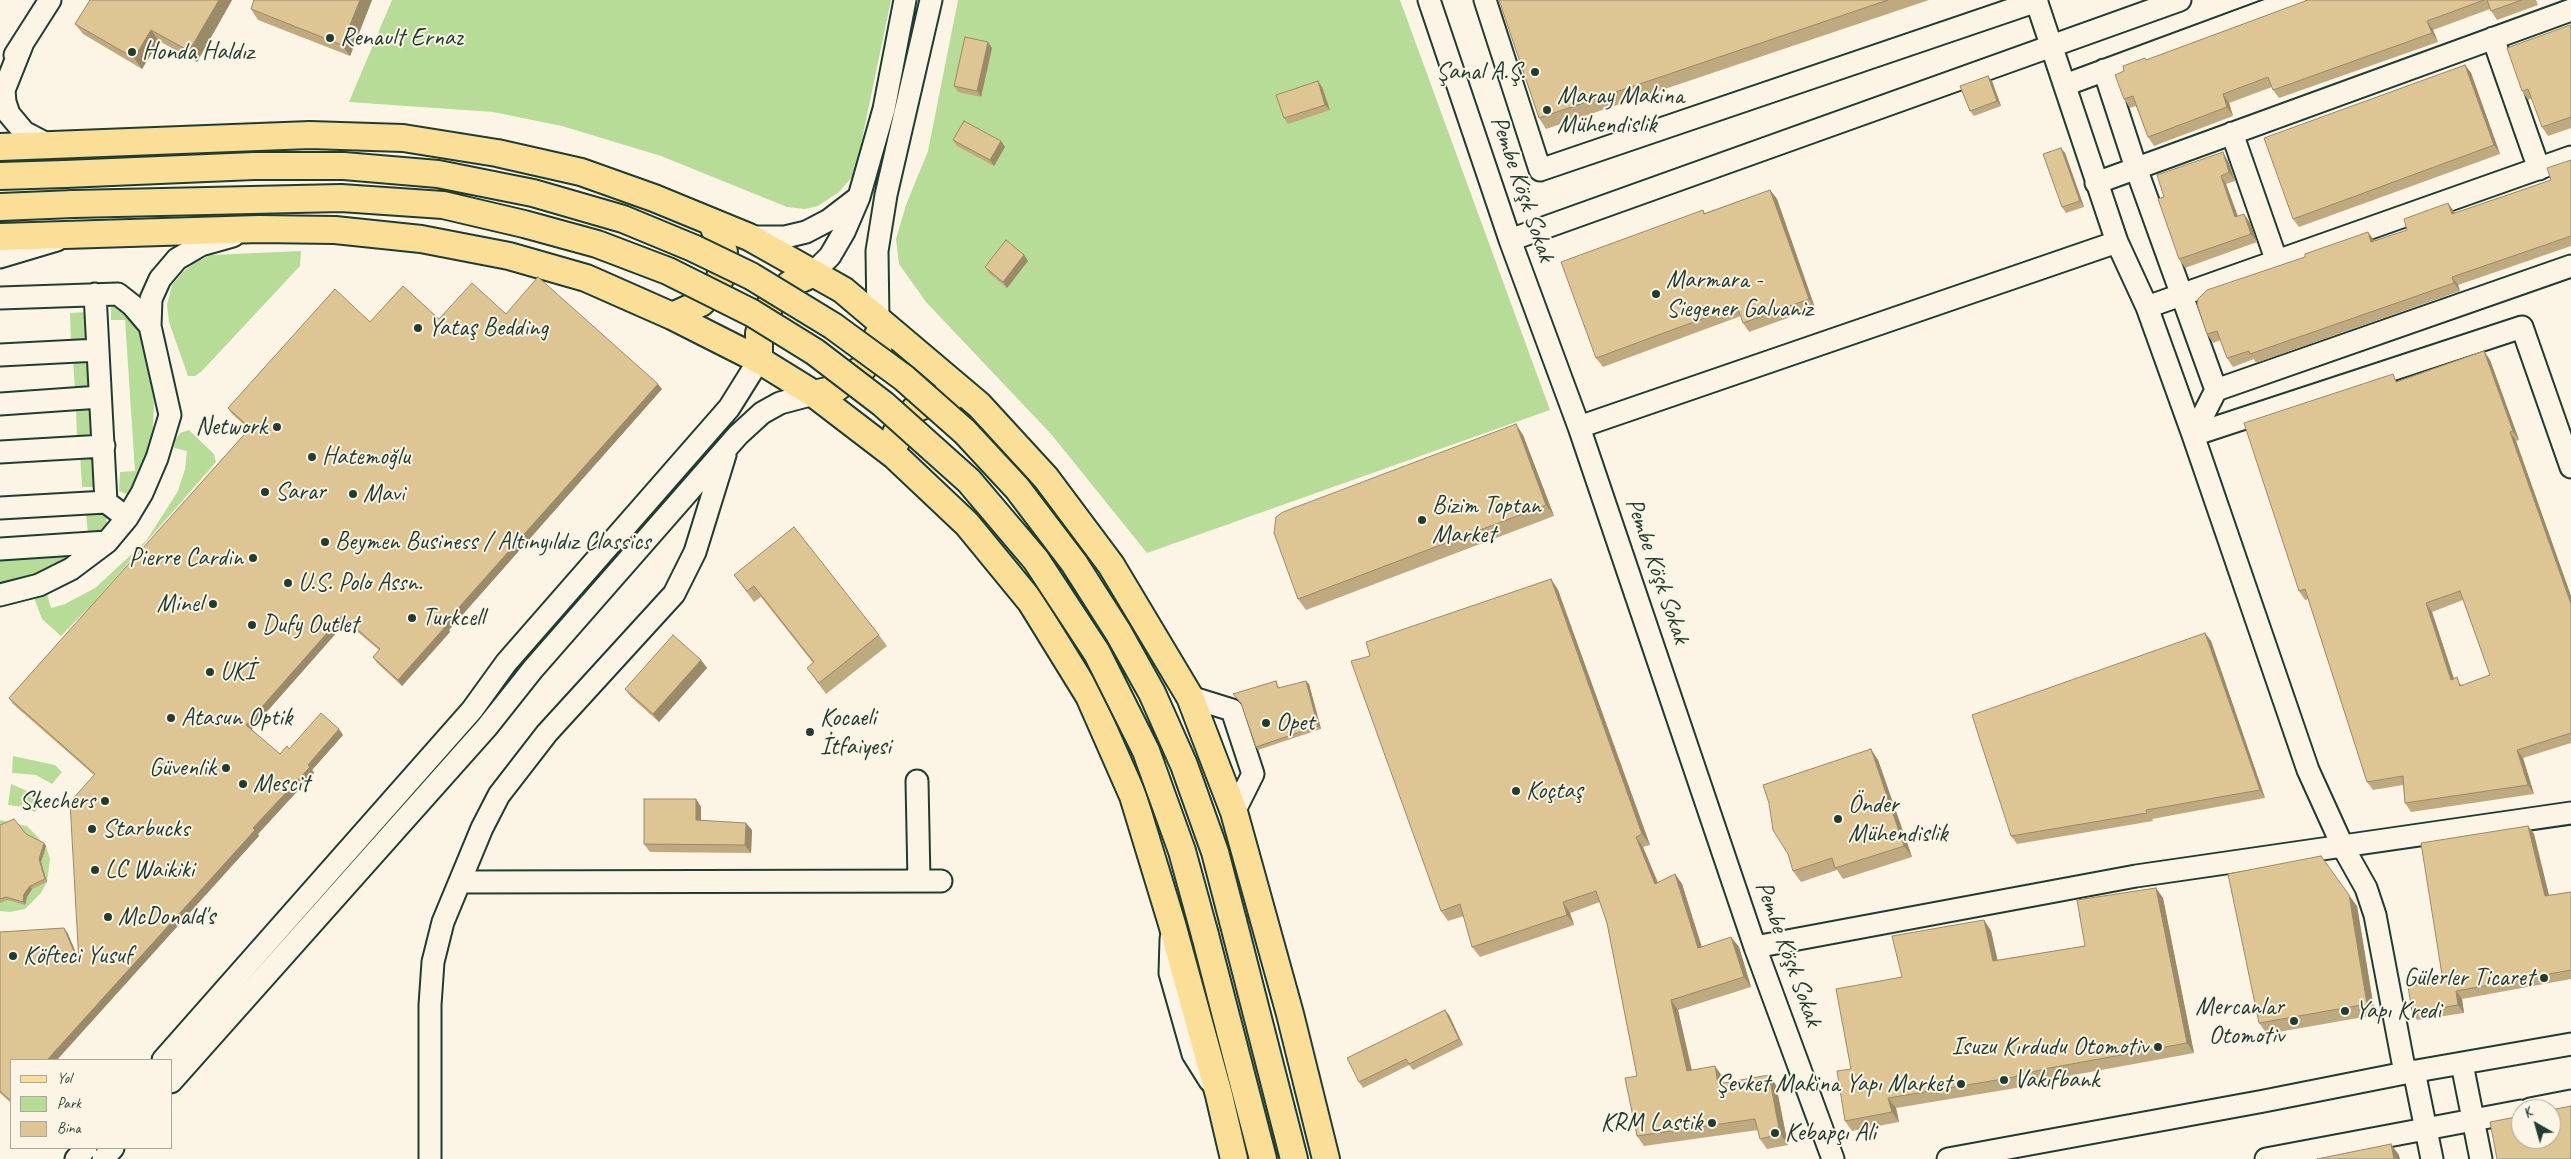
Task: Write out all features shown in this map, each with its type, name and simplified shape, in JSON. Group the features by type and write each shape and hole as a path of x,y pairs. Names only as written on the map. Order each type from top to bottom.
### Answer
{"main road":[{"path":"0,147 310,134 403,138 497,153 581,172 654,198 749,237 843,290 979,405 1046,478 1111,565 1190,697 1234,812 1290,1014 1326,1159"},
{"path":"0,176 254,166 344,166 438,174 533,192 622,219 693,248 751,276 833,326 904,378 966,432 1018,488 1074,563 1118,632 1152,693 1184,765 1214,852 1294,1159"},
{"path":"0,207 341,198 442,206 524,224 597,244 668,271 752,312 815,352 883,404 968,481 1036,560 1096,653 1146,750 1182,851 1263,1159"},
{"path":"672,316 701,303 714,292 720,279 724,252 712,223"},
{"path":"0,237 259,229 335,230 421,239 509,256 586,278 672,316 759,360 814,394 895,456 967,524 1031,602 1089,696 1133,796 1172,924 1219,1095 1234,1159"},
{"path":"759,360 759,333 771,303 790,284 812,274"},
{"path":"814,394 835,390 863,368 879,345 878,319"},
{"path":"895,456 896,433 915,409 944,397 979,405"}],"street":[{"path":"0,76 50,0"},
{"path":"812,274 830,256 844,232 859,197 884,109 905,0"},
{"path":"878,319 877,251 886,195 931,0"},
{"name":"Pembe Köşk Sokak","path":"1429,0 1510,240 1579,427 1755,947 1833,1159"},
{"path":"1485,0 1540,170 2037,1 2053,45 2096,183 2117,242 2147,308 2193,434 2308,770 2343,847 2366,888 2375,915 2410,1072 2426,1127 2432,1159"},
{"path":"1510,240 2180,0"},
{"path":"2065,84 2295,0"},
{"path":"2096,183 2571,10"},
{"path":"2493,38 2539,169"},
{"path":"22,45 4,90 5,102 9,114 24,132 47,144"},
{"path":"2104,70 2136,168 2216,390"},
{"path":"2232,133 2277,262"},
{"path":"2147,308 2571,157"},
{"path":"749,237 785,237 806,232 829,220 859,197"},
{"path":"0,595 39,585 71,569 107,542 127,518 142,493 157,458 170,415 150,326 150,299 160,279 177,259 201,245 259,229"},
{"path":"0,257 78,234"},
{"path":"1579,427 2117,242"},
{"path":"2193,434 2216,390 2571,266"},
{"path":"95,294 106,502"},
{"path":"0,298 118,294 132,305 150,326"},
{"path":"2193,434 2522,327 2571,467"},
{"path":"0,355 98,350"},
{"path":"164,1059 465,717 506,663 729,408 759,360"},
{"path":"172,1081 480,734 534,669 727,448 762,413 780,403 814,394"},
{"path":"0,404 100,398"},
{"path":"0,452 104,446"},
{"path":"430,1159 430,1004 433,962 443,922 482,828 499,795 547,733 674,594 695,552 727,448"},
{"path":"0,508 106,502 127,518"},
{"path":"0,549 107,542"},
{"path":"1190,697 1232,710 1253,774 1234,812"},
{"path":"917,781 919,881"},
{"path":"1755,947 2136,876 2571,813"},
{"path":"461,882 941,881"},
{"path":"1948,1159 2410,1072 2571,1044"},
{"path":"2462,1064 2481,1159"},
{"path":"2266,1159 2426,1127 2511,1113"},
{"path":"76,1159 85,1149"},
{"path":"103,1159 112,1149"}],"green space":[{"path":"392,0 891,0 860,149 852,177 839,192 818,206 805,209 787,207 661,156 562,126 493,112 349,102"},
{"path":"958,0 1400,0 1550,410 1147,553 1051,434 926,302 899,264 896,239 906,205 928,151"},
{"path":"301,251 300,266 201,372 195,376 188,376 169,322 167,305 172,285 183,272 194,263 211,255"},
{"path":"116,302 136,324 145,345 154,403 153,428 148,454 133,491 126,494 119,491 120,472 135,471 125,320 111,320 111,306"},
{"path":"86,312 88,344 71,345 70,313"},
{"path":"88,358 90,389 75,390 73,359"},
{"path":"91,407 93,438 77,439 76,408"},
{"path":"189,430 214,454 216,462 95,601 61,636 42,619 34,598 47,594 51,608 65,604 95,588 146,541 178,491 185,469 187,451 174,448 175,440 180,433"},
{"path":"94,452 96,487 82,487 80,453"},
{"path":"86,515 106,515 107,524 97,534 88,533"},
{"path":"83,548 42,573 0,584 0,554"},
{"path":"13,756 55,765 62,772 52,784 36,775 12,773"},
{"path":"11,784 32,793 43,801 35,812 23,807 8,805"},
{"path":"0,820 27,826 46,846 50,859 47,882 41,893 25,909 10,912 0,911"}],"building":[{"name":"Honda Haldız","path":"90,0 219,0 189,51 151,30 134,58 75,24"},
{"name":"Renault Ernaz","path":"254,0 360,0 342,45 251,9"},
{"path":"1499,0 1888,0 1539,118"},
{"path":"2308,0 2484,0 2427,21 2432,33 2273,90 2268,77 2223,94 2227,107 2148,137 2133,96 2124,99 2115,75 2124,71 2123,66 2145,58 2146,60"},
{"path":"2487,0 2522,0 2491,11"},
{"path":"2570,25 2571,117 2542,127 2528,89 2522,91 2507,48"},
{"path":"965,37 988,42 977,91 954,86"},
{"path":"2465,65 2494,145 2293,219 2264,138"},
{"path":"1988,76 1997,101 1970,111 1960,86"},
{"path":"1318,81 1325,105 1284,118 1276,95"},
{"path":"964,121 1001,141 990,160 953,140"},
{"path":"2061,148 2080,201 2062,207 2043,154"},
{"path":"2223,152 2229,172 2221,176 2235,217 2244,214 2251,234 2179,259 2158,199 2164,197 2157,175"},
{"path":"2571,160 2571,236 2452,277 2454,283 2250,354 2249,351 2227,358 2217,331 2207,334 2197,304 2198,299 2207,290 2305,257 2305,254 2368,232 2371,242 2407,230 2404,219 2448,203 2452,214 2551,180 2547,168"},
{"path":"1770,190 1809,299 1743,323 1737,306 1596,358 1561,262 1703,210 1704,214"},
{"path":"1006,240 1024,255 1003,282 985,267"},
{"path":"538,277 658,384 444,624 446,626 398,680 373,657 380,649 342,616 246,725 280,754 287,746 289,749 321,713 339,729 308,765 310,767 253,828 255,830 48,1059 10,1059 10,1100 0,1091 0,932 64,928 79,963 70,802 95,774 9,698 250,428 228,408 335,289 370,322 403,286 439,319 472,283 506,314"},
{"path":"2484,351 2513,431 2510,432 2571,604 2571,733 2517,750 2528,785 2405,803 2403,776 2367,782 2305,589 2299,591 2244,423 2393,374 2396,382","holes":["2460,591 2490,675 2460,686 2457,677 2451,680 2426,603"]},
{"name":"Bizim Toptan Market","path":"1516,424 1546,505 1298,599 1274,533 1276,517 1283,512"},
{"path":"794,527 879,635 819,683 807,668 814,662 754,586 747,591 734,575"},
{"name":"Koçtaş","path":"1551,579 1642,834 1636,837 1655,884 1675,874 1698,948 1731,937 1744,977 1671,1000 1687,1071 1715,1066 1718,1084 1769,1075 1780,1134 1760,1139 1755,1119 1637,1136 1625,1078 1637,1076 1607,923 1596,891 1563,902 1567,915 1472,947 1460,904 1441,911 1351,661 1370,656 1366,642"},
{"path":"2205,633 2260,790 2146,810 2147,813 2011,836 1972,715"},
{"path":"673,635 701,660 653,714 625,689"},
{"path":"1276,681 1278,688 1306,681 1318,726 1256,747 1241,703 1233,694"},
{"name":"Önder Mühendislik","path":"1871,749 1904,846 1835,868 1832,858 1793,871 1788,854 1773,830 1769,803 1763,785"},
{"path":"644,799 696,799 696,820 746,823 745,845 644,844"},
{"path":"14,819 26,834 44,843 39,859 45,879 30,886 24,894 23,902 6,897 0,899 0,825"},
{"path":"2528,826 2545,896 2571,892 2571,970 2456,991 2458,1005 2412,1012 2408,986 2443,981 2421,843"},
{"path":"2321,856 2349,895 2367,1004 2259,1023 2228,874"},
{"path":"2156,888 2187,1043 2044,1069 2009,1078 1888,1098 1892,1112 1845,1121 1837,1071 1851,1069 1836,989 1902,977 1892,936 1984,920 1993,961 2085,946 2077,900"},
{"path":"1445,1010 1459,1039 1409,1064 1406,1059 1359,1082 1347,1058"},
{"path":"2571,1106 2571,1159 2497,1159 2490,1122 2511,1118 2511,1149 2561,1149 2561,1108"},
{"path":"2391,1144 2394,1159 2317,1159"}],"place":[{"name":"Renault Ernaz","path":"330,38"},
{"name":"Honda Haldız","path":"132,52"},
{"name":"Şanal A.Ş.","path":"1535,72"},
{"name":"Maray Makina Mühendislik","path":"1547,110"},
{"name":"Marmara - Siegener Galvaniz","path":"1656,294"},
{"name":"Yataş Bedding","path":"418,328"},
{"name":"Network","path":"277,427"},
{"name":"Hatemoğlu","path":"312,457"},
{"name":"Sarar","path":"265,492"},
{"name":"Mavi","path":"353,494"},
{"name":"Bizim Toptan Market","path":"1422,520"},
{"name":"Beymen Business / Altınyıldız Classics","path":"325,542"},
{"name":"Pierre Cardin","path":"253,558"},
{"name":"U.S. Polo Assn.","path":"288,583"},
{"name":"Minel","path":"213,604"},
{"name":"Turkcell","path":"412,618"},
{"name":"Dufy Outlet","path":"252,625"},
{"name":"UKİ","path":"210,672"},
{"name":"Atasun Optik","path":"171,718"},
{"name":"Opet","path":"1266,723"},
{"name":"Kocaeli İtfaiyesi","path":"810,732"},
{"name":"Güvenlik","path":"226,768"},
{"name":"Mescit","path":"243,784"},
{"name":"Koçtaş","path":"1516,791"},
{"name":"Skechers","path":"105,801"},
{"name":"Önder Mühendislik","path":"1838,819"},
{"name":"Starbucks","path":"92,829"},
{"name":"LC Waikiki","path":"95,870"},
{"name":"McDonald's","path":"108,917"},
{"name":"Köfteci Yusuf","path":"13,956"},
{"name":"Gülerler Ticaret","path":"2544,978"},
{"name":"Yapı Kredi","path":"2345,1011"},
{"name":"Mercanlar Otomotiv","path":"2294,1021"},
{"name":"Isuzu Kırdudu Otomotiv","path":"2158,1047"},
{"name":"Vakıfbank","path":"2004,1080"},
{"name":"Şevket Makina Yapı Market","path":"1961,1084"},
{"name":"KRM Lastik","path":"1712,1123"},
{"name":"Kebapçı Ali","path":"1775,1133"}]}
